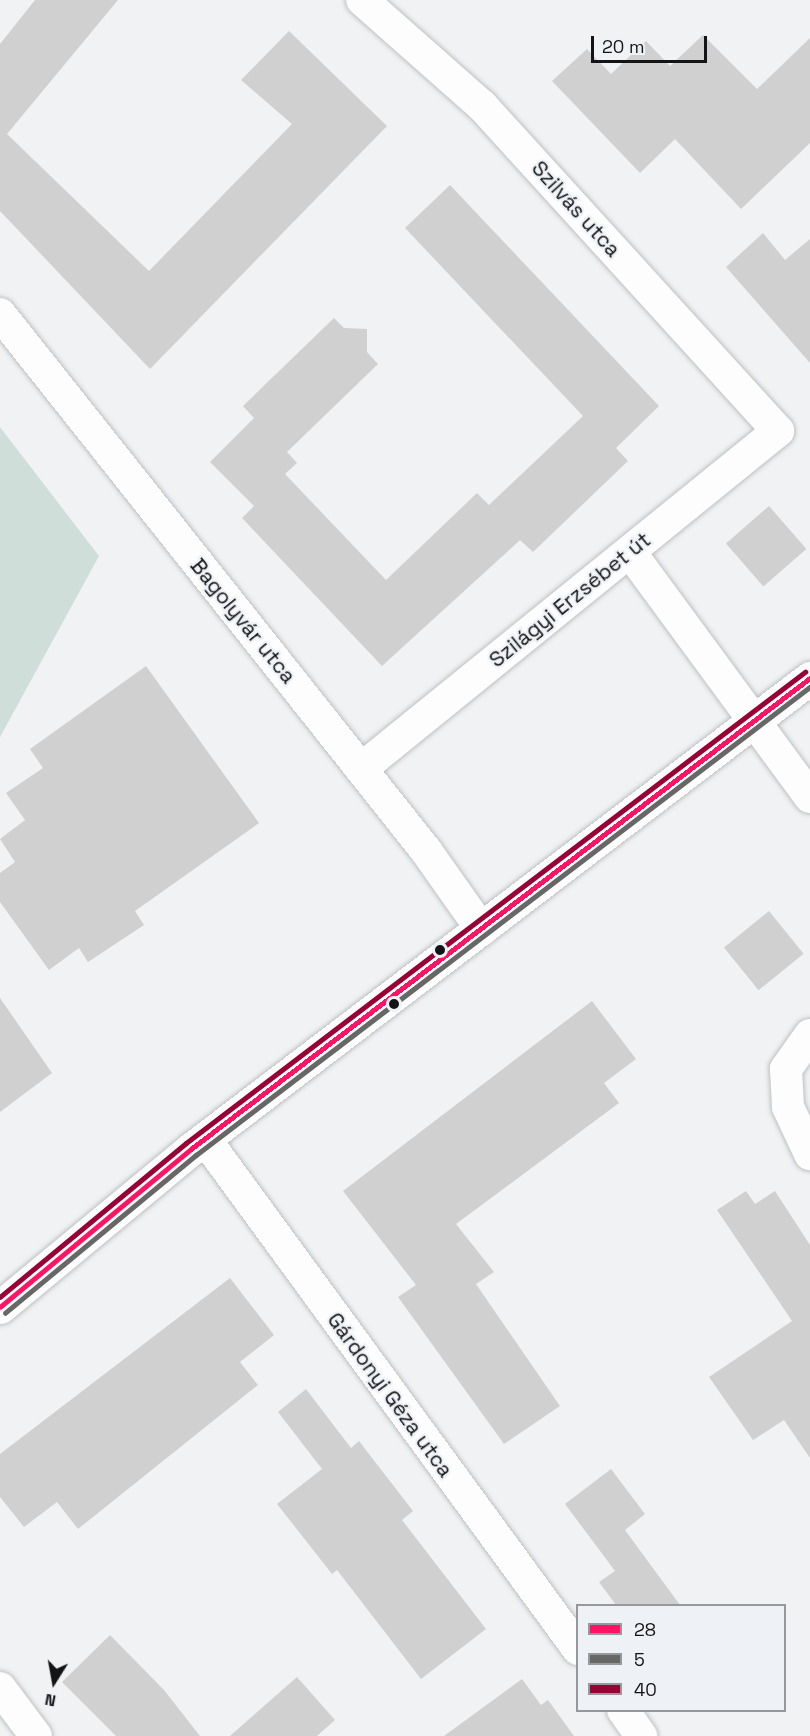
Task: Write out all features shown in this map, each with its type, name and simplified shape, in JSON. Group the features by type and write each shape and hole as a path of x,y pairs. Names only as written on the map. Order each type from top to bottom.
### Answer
{"street":[{"name":"Szilvás utca","path":"362,0 482,106 778,431"},
{"name":"Bagolyvár utca","path":"0,315 361,769 482,930"},
{"name":"Szilágyi Erzsébet út","path":"361,769 778,431"},
{"path":"630,552 810,797"},
{"path":"0,1307 205,1139 810,678"},
{"path":"810,1035 786,1069 788,1107 810,1154"},
{"name":"Gárdonyi Géza utca","path":"205,1139 576,1646"},
{"path":"0,1688 36,1736"},
{"path":"624,1712 642,1736"}],"shaded area":[{"path":"0,427 99,556 0,737"}],"building":[{"path":"35,0 118,0 7,134 149,271 292,124 241,80 289,31 387,126 150,369 0,211 0,44"},
{"path":"703,35 757,89 810,38 810,143 741,209 675,139 640,173 552,81 587,49 611,74 646,41 670,66"},
{"path":"450,185 659,406 616,448 628,461 533,552 520,540 382,666 242,518 254,506 210,462 254,418 243,406 334,318 344,328 367,329 367,352 378,364 287,452 297,463 285,474 386,580 477,493 489,505 583,416 405,228"},
{"path":"763,233 785,260 810,239 810,363 726,267"},
{"path":"769,506 806,549 763,586 726,543"},
{"path":"146,666 259,823 135,911 144,925 88,962 79,948 49,970 0,902 0,873 15,862 0,839 25,820 6,793 43,768 30,749"},
{"path":"769,911 804,954 759,990 724,948"},
{"path":"0,998 52,1073 0,1112"},
{"path":"592,1001 636,1059 604,1083 619,1103 456,1224 494,1272 476,1284 560,1406 504,1444 398,1297 416,1285 343,1191"},
{"path":"746,1191 755,1204 775,1191 810,1245 810,1458 784,1420 753,1440 709,1377 792,1321 717,1210"},
{"path":"230,1278 274,1335 240,1362 258,1385 78,1529 57,1502 24,1527 0,1497 0,1454"},
{"path":"306,1389 351,1448 359,1441 413,1511 402,1520 486,1629 421,1679 337,1570 332,1574 277,1504 322,1469 278,1412"},
{"path":"611,1469 645,1514 625,1530 679,1604 615,1604 599,1582 615,1571 565,1504"},
{"path":"110,1635 164,1690 200,1736 116,1736 62,1682"},
{"path":"297,1677 335,1720 317,1736 230,1736"},
{"path":"522,1679 541,1705 548,1700 574,1736 444,1736"}],"transit line":[{"name":"40","path":"0,1297 186,1143 805,672"},
{"name":"28","path":"0,1307 191,1149 810,678"},
{"name":"5","path":"5,1313 196,1155 810,687"}]}
